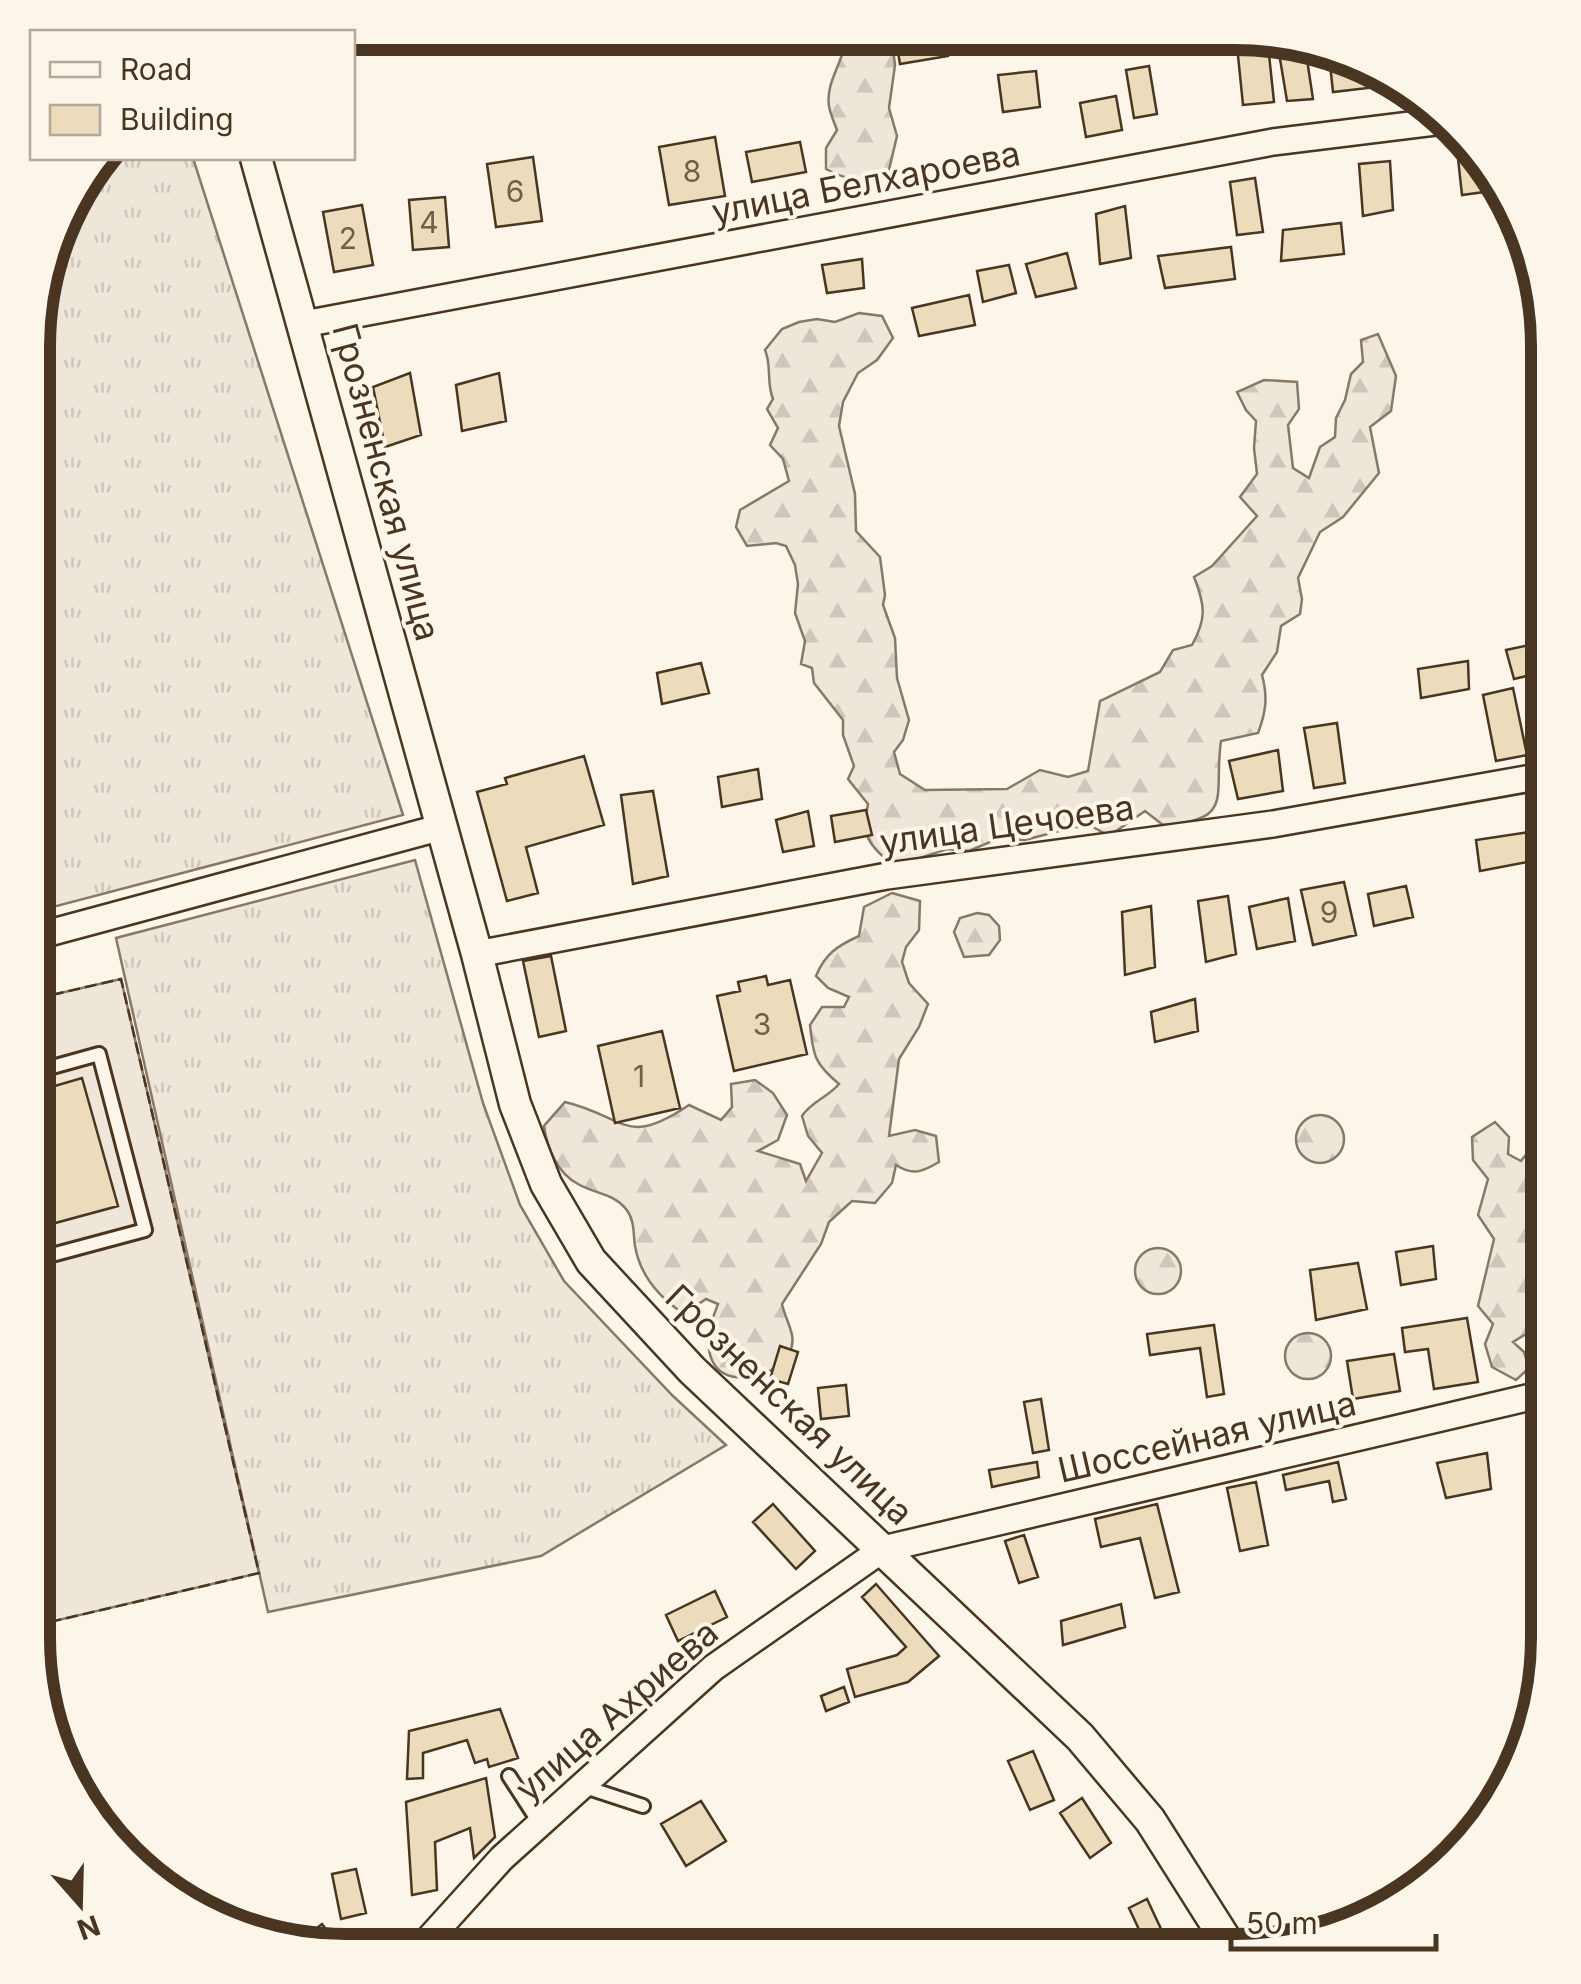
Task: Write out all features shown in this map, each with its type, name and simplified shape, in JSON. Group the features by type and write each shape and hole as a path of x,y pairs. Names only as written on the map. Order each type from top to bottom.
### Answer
{"street":[{"name":"улица Белхароева","path":"304,324 1274,142 1428,123"},
{"name":"Грозненская улица","path":"257,160 515,1104 546,1184 592,1262 692,1370 1080,1737 1150,1820 1222,1933"},
{"name":"улица Цечоева","path":"477,954 887,876 1272,824 1531,778"},
{"path":"50,933 442,827"},
{"name":"Шоссейная улица","path":"882,1549 1530,1398"},
{"name":"улица Ахриева","path":"434,1933 502,1858 713,1668 882,1549"}],"lane":[{"path":"50,1068 99,1054 146,1230 50,1255"},
{"path":"509,1776 540,1824"},
{"path":"582,1786 644,1806"}],"green space":[{"path":"893,50 889,108 897,136 888,174 871,179 849,178 826,169 826,148 837,130 829,96 843,52"},
{"path":"117,160 194,160 403,815 50,908 53,308 60,270 73,233 90,198"},
{"path":"859,313 882,316 893,338 877,360 858,373 843,402 839,426 855,494 856,531 880,557 883,605 895,638 897,678 909,720 903,740 894,752 900,774 925,790 1007,789 1040,770 1068,777 1088,771 1100,701 1160,672 1173,650 1192,645 1203,611 1194,577 1212,566 1257,516 1240,497 1257,474 1256,421 1237,392 1264,380 1297,382 1299,409 1288,425 1293,468 1309,478 1320,447 1335,437 1336,418 1351,374 1363,362 1361,340 1378,334 1396,376 1391,411 1370,427 1379,473 1343,517 1320,532 1298,578 1300,614 1281,626 1277,652 1262,675 1265,704 1258,733 1221,741 1216,802 1202,818 1163,825 1145,811 1109,836 1093,827 1074,827 1025,840 997,839 969,851 947,849 914,860 889,862 875,849 866,830 868,804 848,779 854,766 843,735 843,720 814,683 812,668 801,664 805,641 795,613 795,565 786,546 747,546 736,527 740,510 789,481 783,459 770,445 778,428 767,409 773,399 765,350 782,329 799,322 835,322"},
{"path":"415,860 483,1103 520,1205 564,1281 673,1396 726,1445 541,1556 268,1612 116,938"},
{"path":"892,893 920,901 919,930 906,947 902,962 909,983 928,1004 899,1059 889,1136 915,1130 936,1136 939,1162 918,1171 896,1165 892,1183 875,1203 852,1201 829,1222 821,1244 782,1304 792,1335 790,1352 778,1365 761,1374 742,1378 724,1373 712,1361 709,1338 718,1304 706,1299 684,1314 659,1293 641,1267 629,1213 615,1200 578,1184 564,1173 551,1151 544,1126 565,1102 638,1127 668,1118 689,1105 721,1120 732,1107 731,1084 755,1080 773,1093 787,1115 778,1140 758,1151 800,1164 806,1181 822,1153 808,1136 802,1116 839,1084 817,1059 810,1025 822,1007 844,1007 849,997 828,988 816,976 833,952 859,936 864,907"},
{"path":"977,913 989,915 999,926 1000,940 989,955 964,957 954,932 960,918"},
{"path":"121,979 259,1573 50,1622 50,995"},
{"path":"1320,1115 1337,1122 1344,1139 1337,1156 1320,1163 1303,1156 1296,1139 1303,1122"},
{"path":"1495,1122 1509,1137 1508,1154 1521,1161 1530,1149 1530,1334 1513,1342 1524,1352 1529,1368 1516,1380 1492,1367 1485,1344 1493,1324 1478,1306 1494,1239 1478,1215 1488,1179 1473,1160 1472,1137"},
{"path":"1158,1248 1174,1255 1181,1271 1174,1287 1158,1294 1142,1287 1135,1271 1142,1255"},
{"path":"1308,1333 1324,1340 1331,1356 1324,1372 1308,1379 1292,1372 1285,1356 1292,1340"}],"building":[{"path":"898,50 947,50 948,56 900,64"},
{"path":"1237,50 1269,53 1274,102 1243,105"},
{"path":"1279,54 1307,59 1313,99 1287,101"},
{"path":"1149,66 1157,114 1134,118 1126,70"},
{"path":"1330,66 1367,82 1368,88 1333,92"},
{"path":"1036,71 1040,107 1003,112 998,75"},
{"path":"1116,96 1122,130 1086,137 1080,103"},
{"path":"715,137 725,196 669,205 659,147"},
{"path":"800,142 806,172 752,182 746,152"},
{"path":"1457,152 1487,192 1462,195"},
{"path":"533,157 542,221 496,227 487,164"},
{"path":"1390,161 1393,210 1363,216 1359,164"},
{"path":"1255,178 1263,232 1237,235 1230,182"},
{"path":"445,197 449,247 413,250 409,200"},
{"path":"362,205 373,265 334,272 323,212"},
{"path":"1125,206 1131,258 1100,264 1096,214"},
{"path":"1341,223 1344,254 1281,261 1283,230"},
{"path":"1231,247 1235,279 1165,288 1158,256"},
{"path":"1067,253 1076,288 1036,297 1026,264"},
{"path":"862,259 864,288 827,293 822,265"},
{"path":"1009,265 1016,293 983,302 977,271"},
{"path":"969,295 975,325 919,336 912,308"},
{"path":"410,373 421,435 385,447 373,387"},
{"path":"499,373 506,421 462,431 456,385"},
{"path":"1531,645 1531,675 1514,679 1506,650"},
{"path":"1468,661 1469,689 1421,698 1418,669"},
{"path":"701,663 709,693 662,704 657,673"},
{"path":"1513,688 1527,755 1496,761 1483,695"},
{"path":"1337,723 1345,783 1314,788 1304,728"},
{"path":"1278,750 1283,791 1238,799 1229,761"},
{"path":"584,756 604,825 526,847 538,893 507,901 477,792 507,784 505,778"},
{"path":"758,769 762,799 722,807 718,777"},
{"path":"653,791 668,876 633,884 621,795"},
{"path":"866,810 872,835 835,842 831,816"},
{"path":"808,811 814,846 783,852 776,820"},
{"path":"1530,832 1531,861 1480,871 1476,840"},
{"path":"1344,882 1356,935 1313,945 1301,890"},
{"path":"1406,886 1413,917 1374,926 1368,894"},
{"path":"1228,896 1236,954 1206,962 1198,901"},
{"path":"1288,898 1295,941 1257,949 1249,907"},
{"path":"1151,906 1155,967 1125,975 1122,912"},
{"path":"551,956 566,1031 539,1037 523,961"},
{"path":"766,976 768,985 790,980 807,1054 734,1071 717,996 740,991 738,982"},
{"path":"1195,999 1198,1031 1155,1042 1151,1012"},
{"path":"662,1031 680,1108 615,1123 598,1046"},
{"path":"82,1078 118,1206 50,1224 50,1087"},
{"path":"1433,1246 1436,1279 1401,1285 1396,1252"},
{"path":"1358,1263 1367,1309 1316,1320 1310,1270"},
{"path":"1467,1318 1478,1382 1434,1389 1428,1349 1405,1352 1402,1328"},
{"path":"1214,1325 1224,1394 1207,1397 1200,1348 1150,1355 1147,1334"},
{"path":"780,1346 798,1352 788,1384 770,1379"},
{"path":"1394,1354 1400,1391 1353,1399 1347,1361"},
{"path":"846,1385 849,1416 821,1419 818,1388"},
{"path":"1041,1399 1049,1450 1033,1453 1024,1402"},
{"path":"1487,1453 1491,1489 1446,1498 1437,1463"},
{"path":"1037,1462 1039,1477 992,1487 989,1470"},
{"path":"1338,1462 1346,1499 1333,1502 1329,1481 1286,1490 1283,1475"},
{"path":"1256,1482 1268,1545 1240,1551 1227,1488"},
{"path":"773,1504 815,1551 796,1569 753,1522"},
{"path":"1157,1504 1179,1592 1155,1598 1140,1538 1101,1547 1095,1519"},
{"path":"1024,1535 1038,1577 1019,1583 1005,1541"},
{"path":"876,1584 939,1656 908,1682 855,1697 847,1669 897,1655 906,1647 862,1597"},
{"path":"715,1591 727,1617 678,1641 666,1615"},
{"path":"1121,1604 1125,1627 1063,1645 1061,1621"},
{"path":"844,1687 849,1702 826,1711 821,1696"},
{"path":"500,1709 518,1758 489,1767 487,1759 475,1763 467,1740 423,1753 423,1778 407,1779 409,1731"},
{"path":"1033,1751 1054,1800 1030,1810 1008,1761"},
{"path":"486,1778 495,1837 474,1858 470,1828 435,1842 437,1890 412,1895 406,1802"},
{"path":"1082,1798 1111,1843 1090,1858 1060,1813"},
{"path":"701,1801 726,1841 686,1866 661,1824"},
{"path":"356,1869 366,1913 341,1919 332,1874"},
{"path":"1147,1899 1163,1933 1141,1933 1129,1908"},
{"path":"322,1924 329,1933 327,1933 313,1931"}],"fence":[{"path":"50,995 121,979 259,1573 50,1622"}]}
